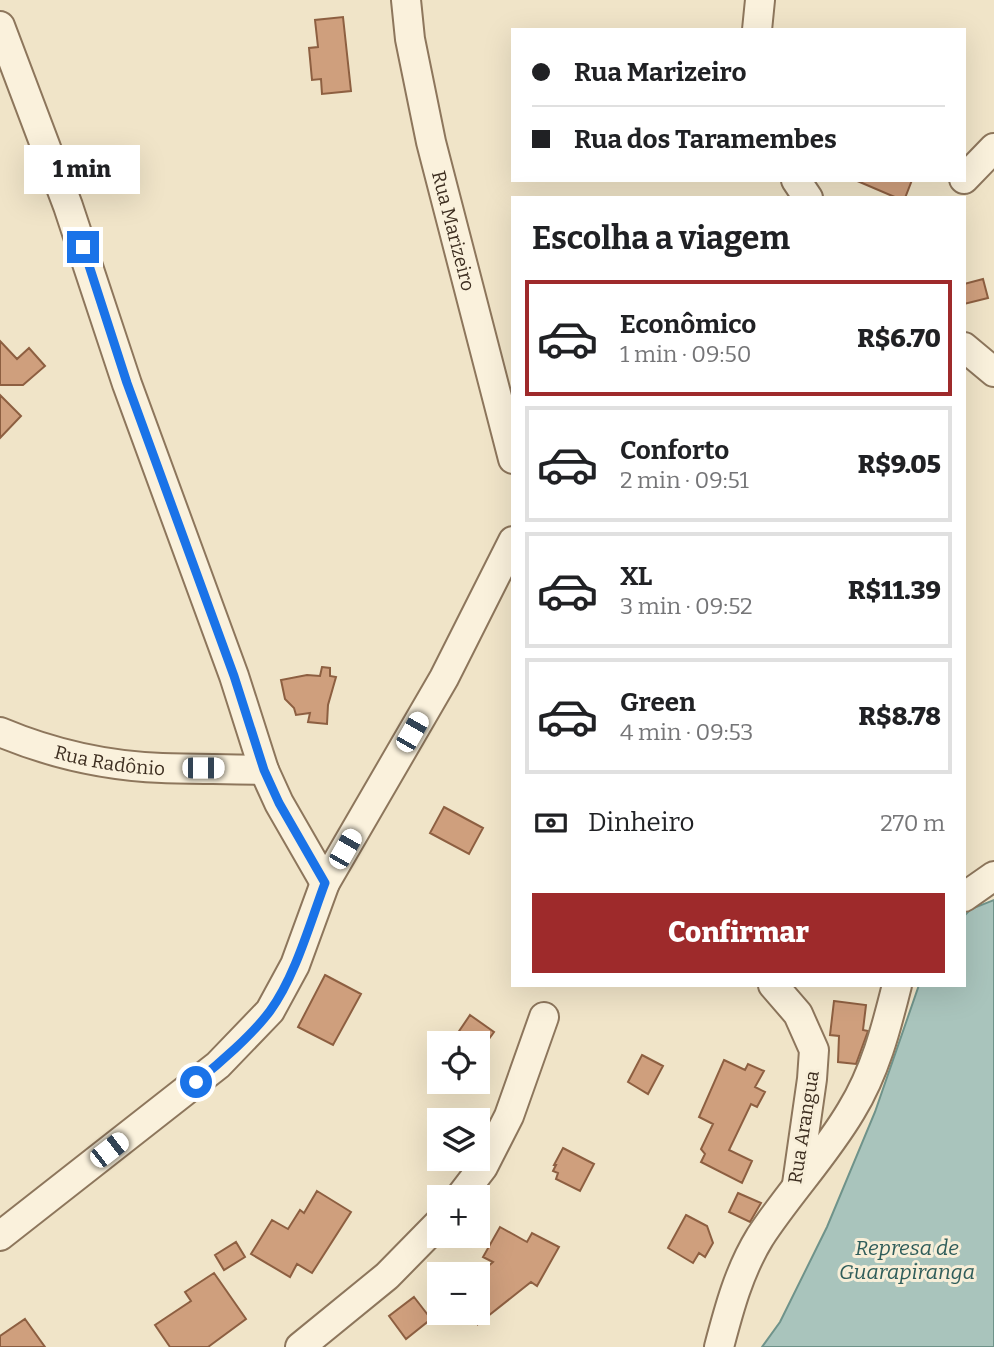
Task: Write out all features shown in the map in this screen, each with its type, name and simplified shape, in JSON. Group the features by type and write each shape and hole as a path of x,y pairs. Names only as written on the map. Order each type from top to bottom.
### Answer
{"street":[{"name":"Rua Marizeiro","path":"406,0 410,39 431,142 511,451"},
{"path":"757,28 760,0"},
{"path":"0,26 68,206 131,395 234,676 264,770 279,803 325,883"},
{"path":"966,178 994,148"},
{"path":"948,196 962,182"},
{"path":"966,349 994,372"},
{"path":"0,1236 218,1065 270,1011 295,965 325,883 444,678 511,545"},
{"name":"Rua Radônio","path":"0,732 30,745 94,760 159,768 264,770"},
{"path":"966,896 994,876"},
{"name":"Rua Arangua","path":"719,1347 744,1267 760,1238 796,1187 814,1050 798,1014 775,987"},
{"path":"796,1187 851,1112 866,1083 883,1041 896,987"},
{"path":"469,1185 483,1167 509,1116 544,1017"},
{"path":"300,1347 387,1276 427,1235"}],"water":[{"name":"Represa de Guarapiranga","path":"994,900 994,1347 762,1347 780,1322 827,1227 875,1112 918,987 966,987 966,914 971,909"}],"building":[{"path":"343,17 351,91 322,94 321,79 312,80 309,48 318,47 315,20"},
{"path":"860,182 911,182 906,196 892,196"},
{"path":"983,279 988,298 966,304 966,283"},
{"path":"0,341 17,359 29,348 45,366 23,385 0,385"},
{"path":"0,395 21,416 0,438"},
{"path":"322,667 330,668 330,676 336,677 328,705 327,724 308,722 310,713 296,715 294,708 285,699 281,680 307,675 320,676"},
{"path":"444,807 483,828 469,854 430,833"},
{"path":"325,975 361,994 333,1045 298,1027"},
{"path":"834,1001 866,1005 863,1030 868,1031 856,1064 838,1062 839,1036 830,1035"},
{"path":"470,1015 494,1032 490,1038 490,1031 459,1031"},
{"path":"642,1055 663,1066 648,1094 628,1082"},
{"path":"724,1060 745,1070 748,1064 764,1071 755,1087 765,1092 757,1107 751,1104 729,1150 752,1161 742,1183 701,1162 705,1154 701,1149 713,1124 699,1117"},
{"path":"563,1148 594,1164 580,1191 556,1179 558,1173 553,1171 554,1165"},
{"path":"317,1191 351,1212 312,1273 297,1264 290,1277 251,1254 272,1220 288,1229 300,1210 304,1213"},
{"path":"738,1193 761,1203 750,1222 729,1212"},
{"path":"686,1215 707,1226 713,1243 705,1257 699,1253 693,1263 668,1248"},
{"path":"500,1227 527,1242 532,1233 559,1247 537,1286 531,1282 490,1314 490,1265 493,1262 483,1257"},
{"path":"236,1242 245,1257 224,1270 215,1255"},
{"path":"214,1273 246,1319 208,1347 170,1347 155,1325 191,1301 185,1292"},
{"path":"414,1297 427,1314 427,1322 406,1339 389,1316"},
{"path":"25,1319 45,1347 0,1347 0,1336"}],"route":[{"path":"83,247 127,383 234,676 264,770 279,803 325,883 295,965 270,1011 218,1065 196,1082"}]}
